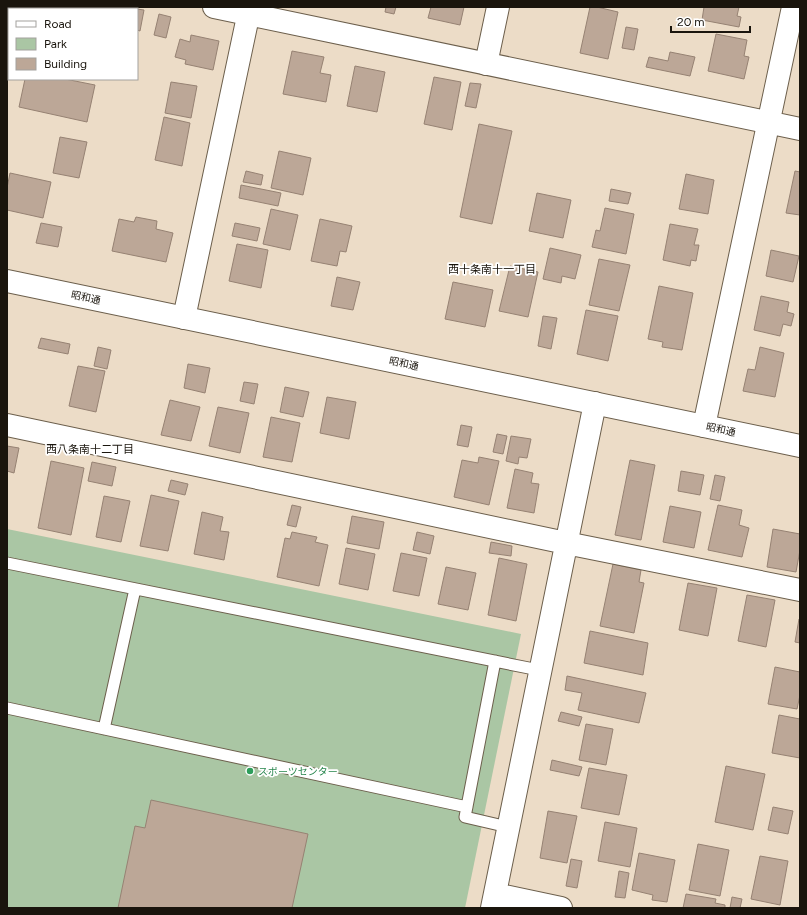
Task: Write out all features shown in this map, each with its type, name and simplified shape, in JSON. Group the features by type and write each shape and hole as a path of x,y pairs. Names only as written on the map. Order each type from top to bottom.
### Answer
{"street":[{"path":"214,7 249,11 486,64 800,129"},
{"path":"486,64 498,7"},
{"path":"704,426 793,7"},
{"path":"184,318 249,11"},
{"name":"昭和通","path":"7,281 800,446"},
{"path":"561,908 493,901 539,670 595,403"},
{"path":"7,425 566,543 800,590"}],"lane":[{"path":"7,563 539,670"},
{"path":"104,729 135,589"},
{"path":"495,661 465,817 508,827"},
{"path":"7,708 467,807"}],"green space":[{"name":"スポーツセンター","path":"7,529 521,634 465,908 7,908"}],"building":[{"path":"30,7 62,7 62,8"},
{"path":"103,7 109,8 79,8"},
{"path":"386,7 396,7 394,14 385,12"},
{"path":"431,7 464,7 460,25 428,18"},
{"path":"590,7 597,7 618,12 608,59 580,53"},
{"path":"704,7 739,7 737,16 741,17 739,27 702,20"},
{"path":"138,9 144,10 140,31 138,30"},
{"path":"159,14 171,17 166,38 154,35"},
{"path":"626,27 638,29 634,50 622,48"},
{"path":"716,34 747,40 744,56 749,57 744,79 708,71"},
{"path":"191,35 219,41 213,70 185,64 186,60 175,57 180,39 190,42"},
{"path":"292,51 324,57 320,73 331,75 326,102 283,94"},
{"path":"670,52 695,57 690,76 646,67 649,57 668,61"},
{"path":"355,66 385,72 377,112 347,106"},
{"path":"434,77 461,82 452,130 424,124"},
{"path":"25,80 70,80 95,85 87,122 19,107"},
{"path":"171,82 197,86 191,118 165,113"},
{"path":"470,83 481,84 476,108 465,106"},
{"path":"164,117 190,123 182,166 155,160"},
{"path":"479,124 512,131 492,224 460,217"},
{"path":"60,137 87,142 79,178 53,173"},
{"path":"279,151 311,158 303,195 271,188"},
{"path":"246,171 263,175 261,185 243,182"},
{"path":"795,171 800,172 800,215 786,213"},
{"path":"10,173 51,182 43,218 7,210 7,188"},
{"path":"686,174 714,180 708,214 679,209"},
{"path":"241,185 281,193 278,206 239,198"},
{"path":"611,189 631,193 628,204 609,201"},
{"path":"537,193 571,200 563,238 529,231"},
{"path":"605,208 634,214 626,254 592,247 596,230 600,231"},
{"path":"271,209 298,215 290,250 263,244"},
{"path":"136,217 157,221 156,229 173,233 166,262 112,251 119,219 134,222"},
{"path":"320,219 352,226 346,252 340,251 337,266 311,261"},
{"path":"41,223 62,227 58,247 36,243"},
{"path":"235,223 260,228 257,241 232,236"},
{"path":"670,224 698,229 694,245 699,245 696,261 691,260 690,266 663,260"},
{"path":"237,244 268,250 261,288 229,281"},
{"path":"550,248 581,255 575,279 562,276 561,283 543,279"},
{"path":"771,250 799,256 793,282 766,276"},
{"path":"599,259 630,265 619,311 589,305"},
{"path":"510,266 538,272 528,317 499,311"},
{"path":"337,277 360,282 353,310 331,306"},
{"path":"453,282 493,290 485,327 445,319"},
{"path":"659,286 693,293 682,350 662,347 663,342 648,339"},
{"path":"761,296 789,302 787,312 794,314 791,326 783,324 780,336 754,330"},
{"path":"586,310 618,316 608,361 577,354"},
{"path":"543,316 557,318 551,349 538,346"},
{"path":"41,338 70,344 68,354 38,348"},
{"path":"98,347 111,350 107,369 94,366"},
{"path":"760,347 784,353 775,397 743,391 748,369 755,370"},
{"path":"188,364 210,368 205,393 184,388"},
{"path":"78,366 105,371 96,412 69,406"},
{"path":"244,382 258,384 254,404 240,401"},
{"path":"285,387 309,392 303,417 280,412"},
{"path":"327,397 356,402 349,439 320,433"},
{"path":"170,400 200,407 191,441 161,435"},
{"path":"218,407 249,413 240,453 209,446"},
{"path":"271,417 300,423 292,462 263,457"},
{"path":"461,425 472,427 468,447 457,445"},
{"path":"497,434 507,436 503,454 493,452"},
{"path":"511,436 531,439 527,458 519,457 518,464 506,461"},
{"path":"7,446 19,448 14,473 7,471"},
{"path":"479,457 499,461 489,505 454,497 462,460 478,463"},
{"path":"630,460 655,465 641,540 615,535"},
{"path":"51,461 84,468 71,535 38,528"},
{"path":"92,462 116,467 112,486 88,481"},
{"path":"515,469 533,473 531,483 539,484 534,513 507,508"},
{"path":"681,471 704,475 700,495 678,491"},
{"path":"715,475 725,477 720,501 710,499"},
{"path":"171,480 188,484 185,495 168,491"},
{"path":"151,495 179,501 168,551 140,546"},
{"path":"104,496 130,501 121,542 96,537"},
{"path":"292,505 301,507 296,527 287,525"},
{"path":"718,505 742,510 739,525 749,528 742,557 708,550"},
{"path":"670,506 701,512 694,548 663,542"},
{"path":"202,512 223,517 220,531 229,532 224,560 194,554"},
{"path":"352,516 384,522 379,549 347,543"},
{"path":"773,529 800,534 800,550 796,572 767,567"},
{"path":"292,532 317,537 315,542 328,545 319,586 277,577 285,538 290,539"},
{"path":"417,532 434,536 430,554 413,550"},
{"path":"491,542 512,546 511,556 489,553"},
{"path":"346,548 375,554 368,590 339,584"},
{"path":"401,553 427,558 419,596 393,591"},
{"path":"499,558 527,564 516,621 488,615"},
{"path":"613,564 641,570 639,582 644,583 634,633 600,626"},
{"path":"446,567 476,573 468,610 438,604"},
{"path":"688,583 717,588 708,636 679,630"},
{"path":"747,595 775,600 766,647 738,641"},
{"path":"799,619 800,620 800,643 795,642"},
{"path":"590,631 648,643 643,675 584,663"},
{"path":"775,667 800,672 800,695 797,709 768,704"},
{"path":"567,676 646,693 639,723 578,710 582,693 565,690"},
{"path":"561,712 582,717 579,726 558,721"},
{"path":"779,715 800,719 800,758 772,753"},
{"path":"586,724 613,729 606,765 579,760"},
{"path":"552,760 582,767 579,776 550,770"},
{"path":"726,766 765,774 753,830 715,822"},
{"path":"589,768 627,775 619,815 581,808"},
{"path":"151,800 308,834 292,908 118,908 135,826 145,828"},
{"path":"773,807 793,811 788,834 768,830"},
{"path":"548,811 577,816 567,863 540,858"},
{"path":"605,822 637,828 630,867 598,861"},
{"path":"698,844 729,850 720,896 689,890"},
{"path":"639,853 675,860 667,902 652,900 653,895 632,890"},
{"path":"760,856 788,861 780,905 751,899"},
{"path":"571,859 582,861 577,888 566,886"},
{"path":"619,871 629,873 625,898 615,897"},
{"path":"686,894 716,899 715,903 725,905 725,908 683,908"},
{"path":"732,897 742,899 740,908 730,908"}],"place":[{"name":"スポーツセンター","path":"250,771"}],"district":[{"name":"西十条南十一丁目","path":"492,269"},
{"name":"西八条南十二丁目","path":"90,449"}]}
